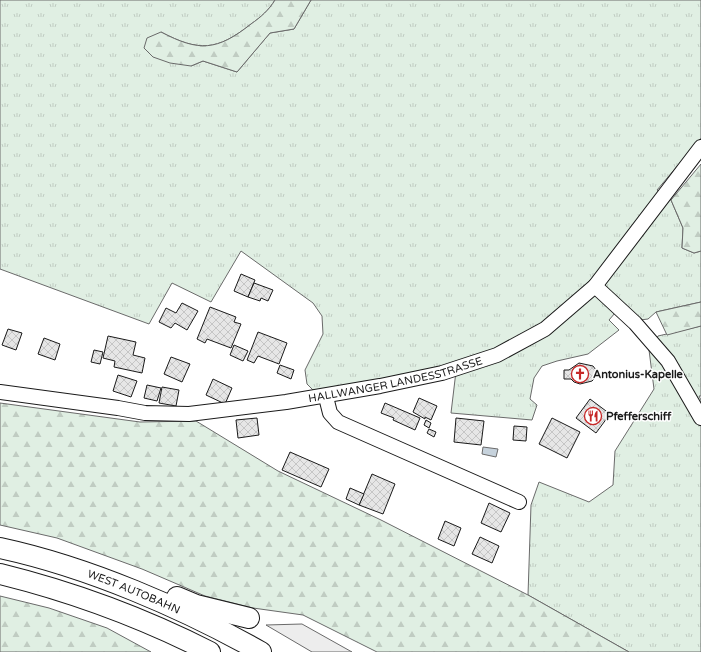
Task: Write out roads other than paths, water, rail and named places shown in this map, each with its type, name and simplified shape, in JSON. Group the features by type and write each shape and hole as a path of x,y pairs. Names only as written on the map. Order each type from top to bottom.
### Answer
{"highway":[{"name":"WEST AUTOBAHN","path":"0,548 97,576 155,599 261,652"},
{"name":"WEST AUTOBAHN","path":"0,574 39,583 103,605 167,630 210,652"},
{"path":"155,599 176,597 196,605 249,618"}],"street":[{"name":"HALLWANGER LANDESSTRASSE","path":"0,392 145,413 170,415 234,409 326,397 442,373 497,355 545,328 594,286 701,147"},
{"path":"594,286 635,323 668,361 701,418"},
{"path":"326,397 330,413 338,422 519,502"}],"place":[{"name":"Antonius-Kapelle","path":"580,374"},
{"name":"Pfefferschiff","path":"593,416"}]}
